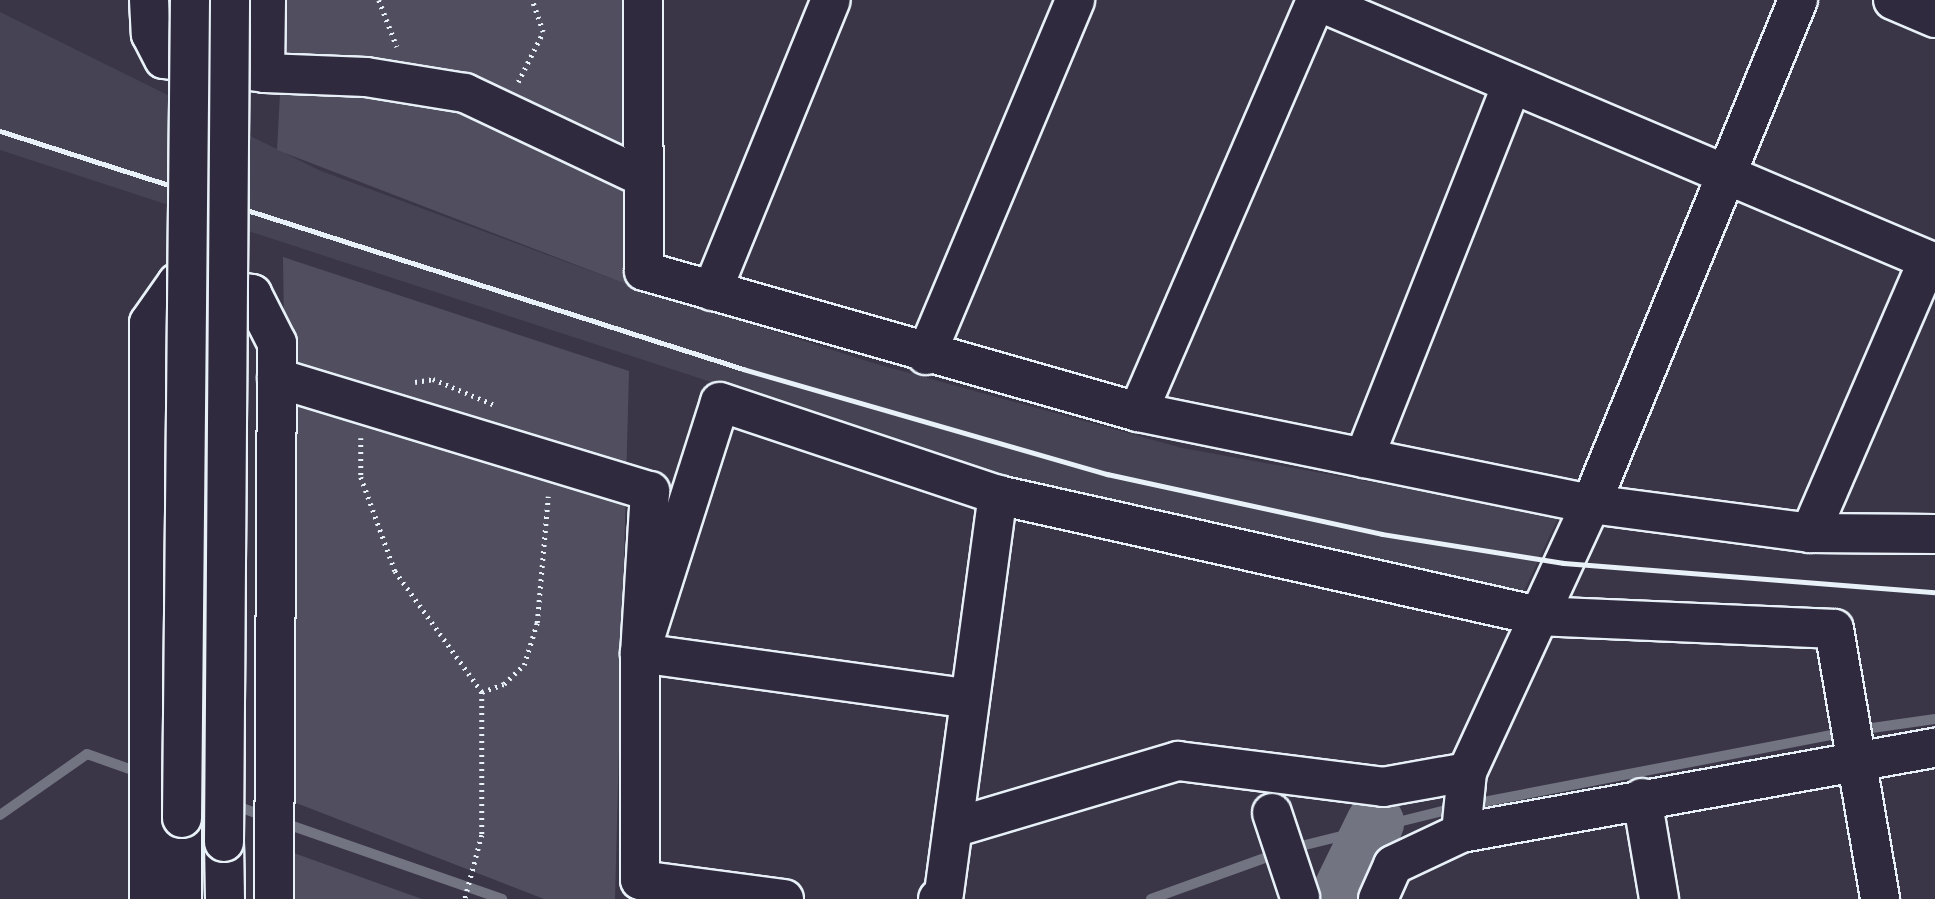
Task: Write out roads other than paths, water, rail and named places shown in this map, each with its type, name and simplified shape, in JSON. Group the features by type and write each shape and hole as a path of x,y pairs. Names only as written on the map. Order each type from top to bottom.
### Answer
{"street":[{"path":"149,0 151,34 164,59 265,73 411,84 465,93 503,108 643,177"},
{"path":"182,899 190,0"},
{"path":"225,899 230,0"},
{"path":"265,73 266,0"},
{"path":"643,0 644,271 926,355 1138,412 1591,504 1810,533 1935,534"},
{"path":"712,291 831,0"},
{"path":"926,355 1075,0"},
{"path":"1138,412 1315,0 1931,262 1810,533"},
{"path":"1378,899 1393,864 1464,804 1539,616 1591,504 1724,174 1798,0"},
{"path":"1894,0 1935,18"},
{"path":"1364,458 1511,84"},
{"path":"149,899 149,323 162,298 177,283 252,294 277,342 274,899"},
{"path":"276,378 650,491 640,653 640,880 784,899"},
{"path":"640,653 720,402 998,495 1539,616 1834,629 1880,899"},
{"path":"938,899 944,893 998,495"},
{"path":"640,653 970,699"},
{"path":"953,828 1178,761 1383,787 1464,804 1642,798 1855,740 1935,748"},
{"path":"1642,798 1659,899"},
{"path":"1272,813 1300,897"}],"waterway":[{"path":"1858,730 1935,719"},
{"path":"1473,804 1843,733"},
{"path":"0,815 87,754 141,773"},
{"path":"231,804 266,817"},
{"path":"1293,848 1455,808"},
{"path":"284,823 502,899"},
{"path":"1338,899 1375,823"},
{"path":"1151,899 1279,853"}],"railway":[{"path":"0,131 743,369 1107,474 1382,534 1563,563 1935,592"}]}
